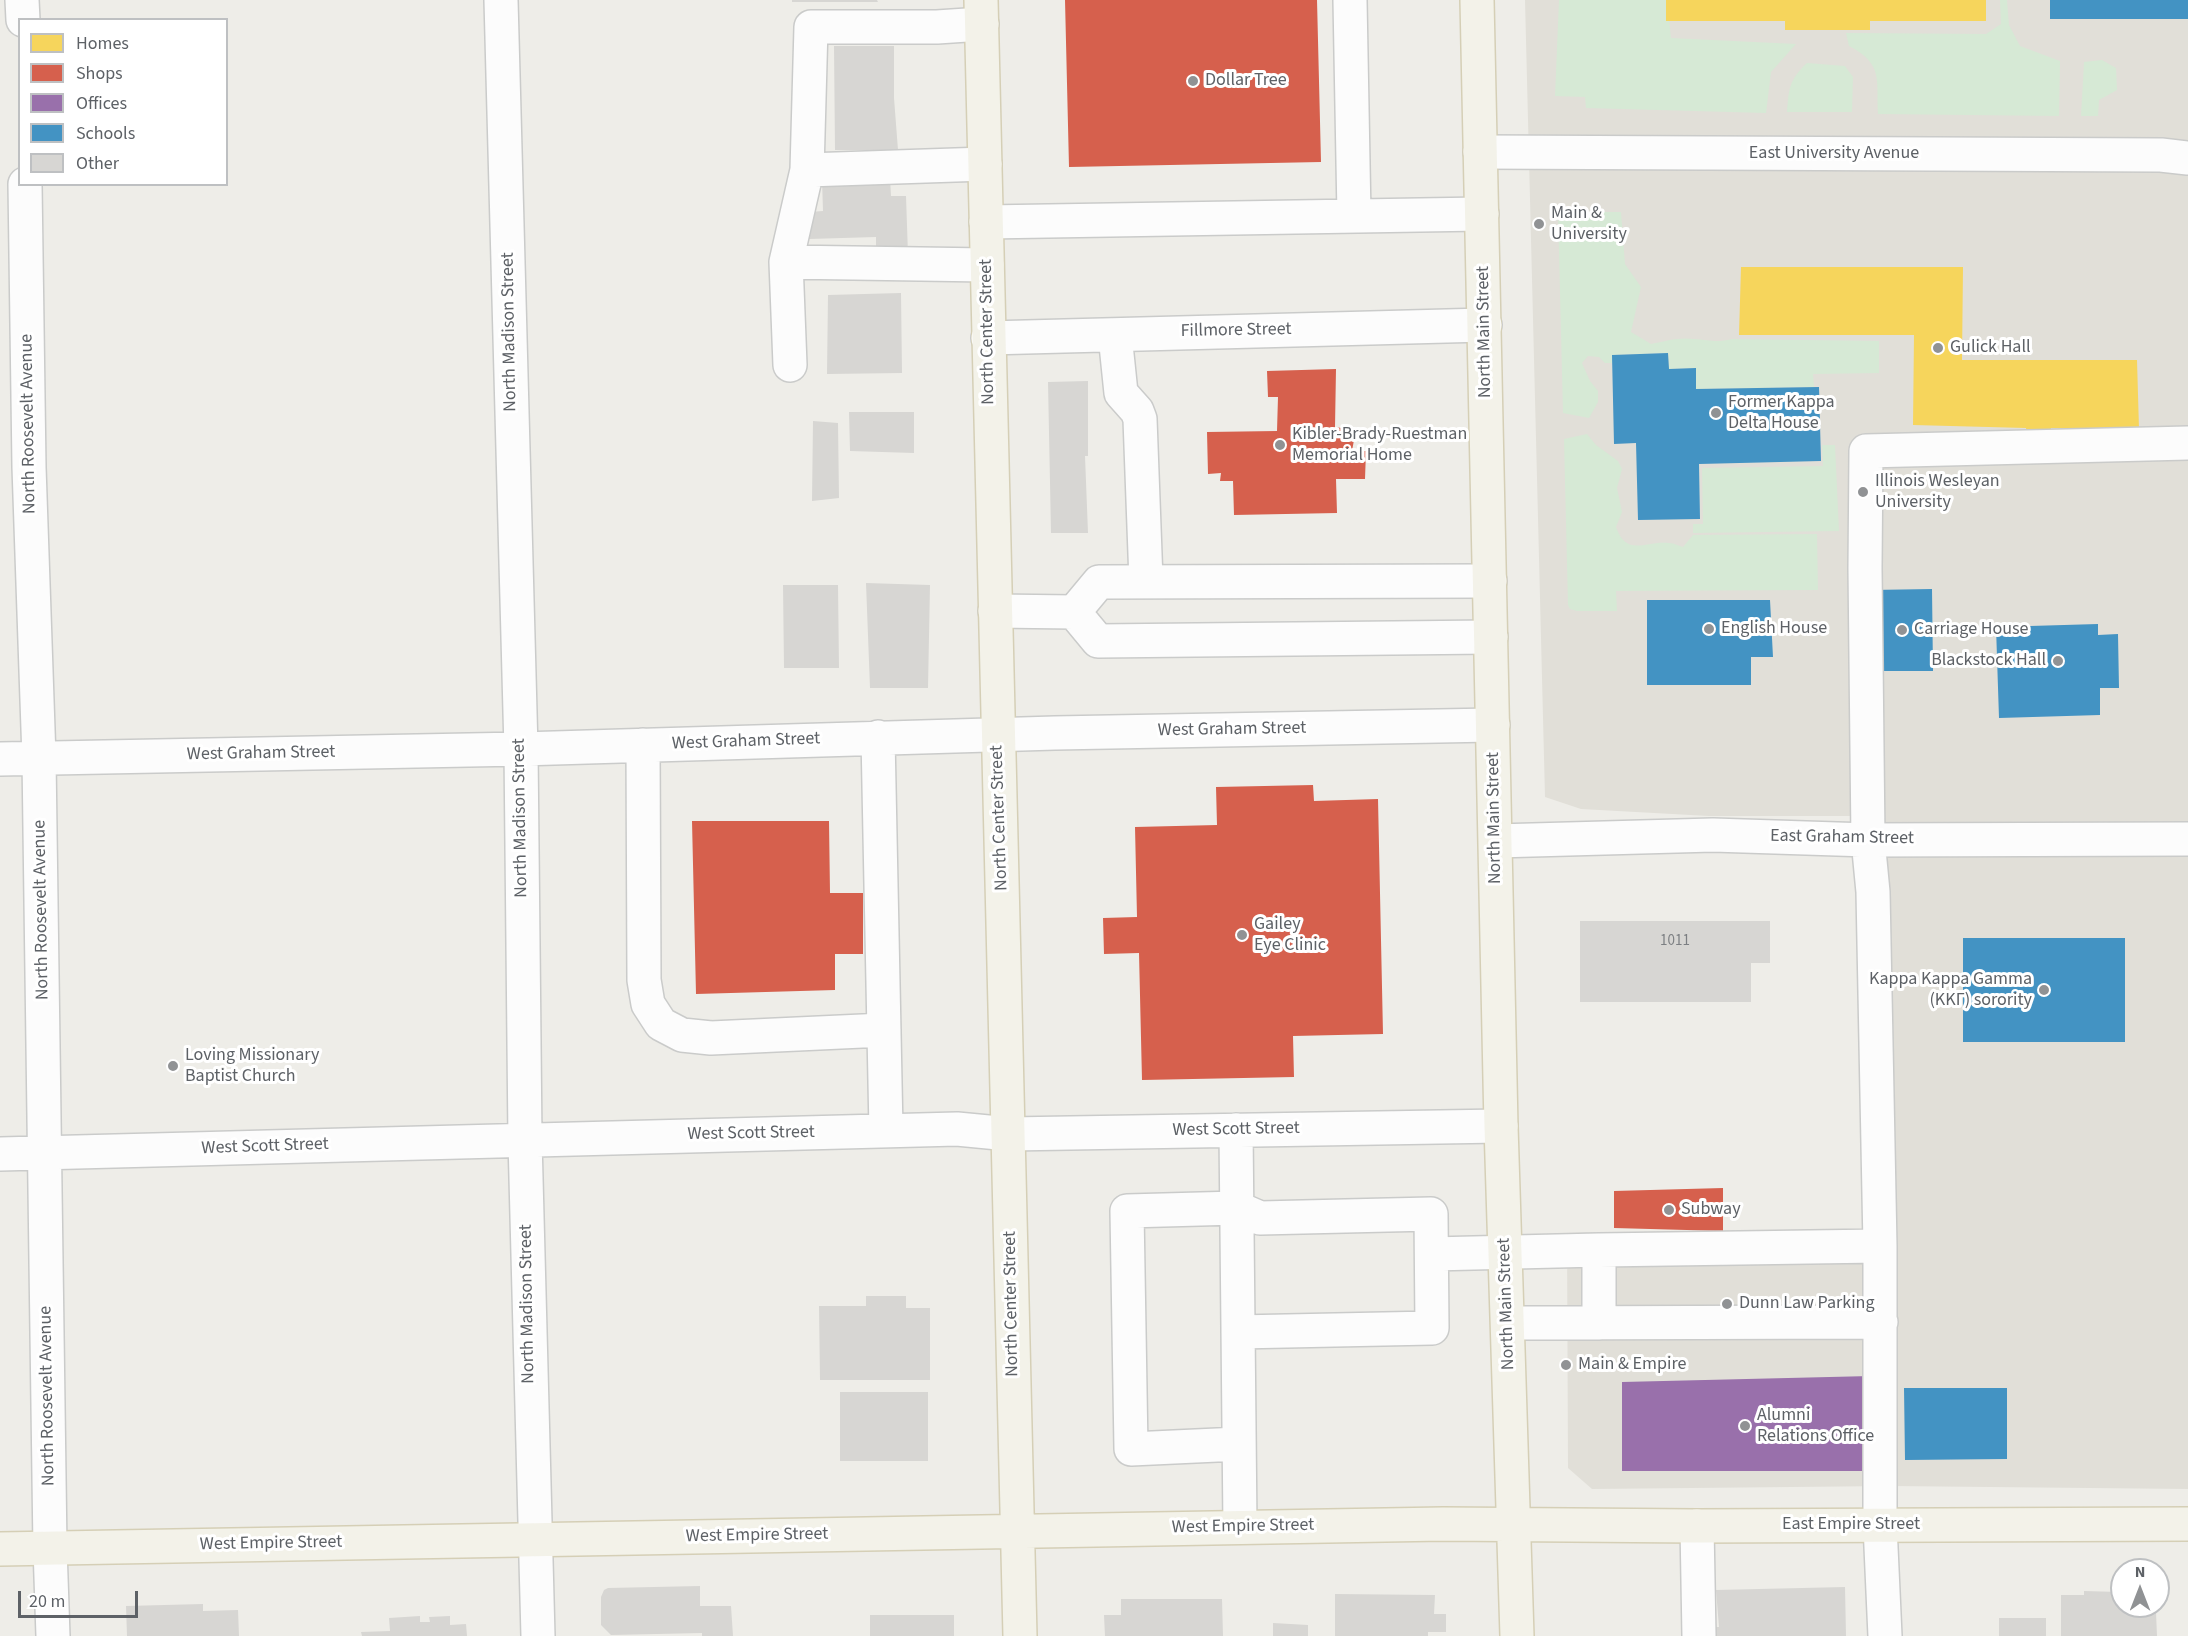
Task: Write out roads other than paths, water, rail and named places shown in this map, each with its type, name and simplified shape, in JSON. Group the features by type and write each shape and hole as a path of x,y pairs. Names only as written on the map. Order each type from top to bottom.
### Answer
{"main road":[{"name":"North Main Street","path":"1477,0 1505,1252 1517,1636"},
{"name":"North Center Street","path":"981,12 1020,1636"},
{"name":"West Empire Street","path":"0,1549 1017,1530 1514,1524"},
{"name":"East Empire Street","path":"1514,1524 1697,1526 2188,1524"}],"street":[{"path":"22,0 22,18"},
{"name":"North Madison Street","path":"501,0 521,749 525,1140 538,1636"},
{"path":"1350,0 1354,216"},
{"path":"789,364 786,262 807,170 811,27 937,27 981,12"},
{"name":"East University Avenue","path":"1480,152 2161,155 2188,158"},
{"path":"807,170 985,164"},
{"name":"North Roosevelt Avenue","path":"25,186 29,467 39,758 53,1636"},
{"path":"986,222 1482,214"},
{"path":"786,262 987,265"},
{"name":"Fillmore Street","path":"988,338 1485,325"},
{"path":"1115,334 1120,393 1137,411 1140,419 1146,581"},
{"path":"1885,1636 1880,1525 1881,1322 1873,892 1868,840 1864,568 1866,451 2188,444"},
{"path":"1074,612 1099,582 1490,581"},
{"path":"995,611 1074,612 1098,641 1491,637"},
{"name":"West Graham Street","path":"0,759 521,749 998,734 1493,725"},
{"path":"878,737 886,1131"},
{"path":"643,745 644,980 648,1004 661,1024 682,1035 711,1038 884,1030"},
{"name":"East Graham Street","path":"1496,841 1713,836 1868,840 2188,839"},
{"name":"West Scott Street","path":"0,1155 957,1129 1009,1134 1502,1126"},
{"path":"1236,1130 1240,1527"},
{"path":"1238,1332 1432,1328 1431,1214 1260,1218 1237,1208 1127,1211 1131,1449 1239,1444"},
{"path":"1432,1254 1880,1246"},
{"path":"1599,1250 1599,1323"},
{"path":"1508,1323 1881,1322"},
{"path":"1697,1526 1699,1636"}],"place":[{"name":"Dollar Tree","path":"1193,81"},
{"name":"Main & University","path":"1539,224"},
{"name":"Gulick Hall","path":"1938,348"},
{"name":"Former Kappa Delta House","path":"1716,413"},
{"name":"Kibler-Brady-Ruestman Memorial Home","path":"1280,445"},
{"name":"Illinois Wesleyan University","path":"1863,492"},
{"name":"English House","path":"1709,629"},
{"name":"Carriage House","path":"1902,630"},
{"name":"Blackstock Hall","path":"2058,661"},
{"name":"Gailey Eye Clinic","path":"1242,935"},
{"name":"Kappa Kappa Gamma (ΚΚΓ) sorority","path":"2044,990"},
{"name":"Loving Missionary Baptist Church","path":"173,1066"},
{"name":"Subway","path":"1669,1210"},
{"name":"Dunn Law Parking","path":"1727,1304"},
{"name":"Main & Empire","path":"1566,1365"},
{"name":"Alumni Relations Office","path":"1745,1426"}]}
